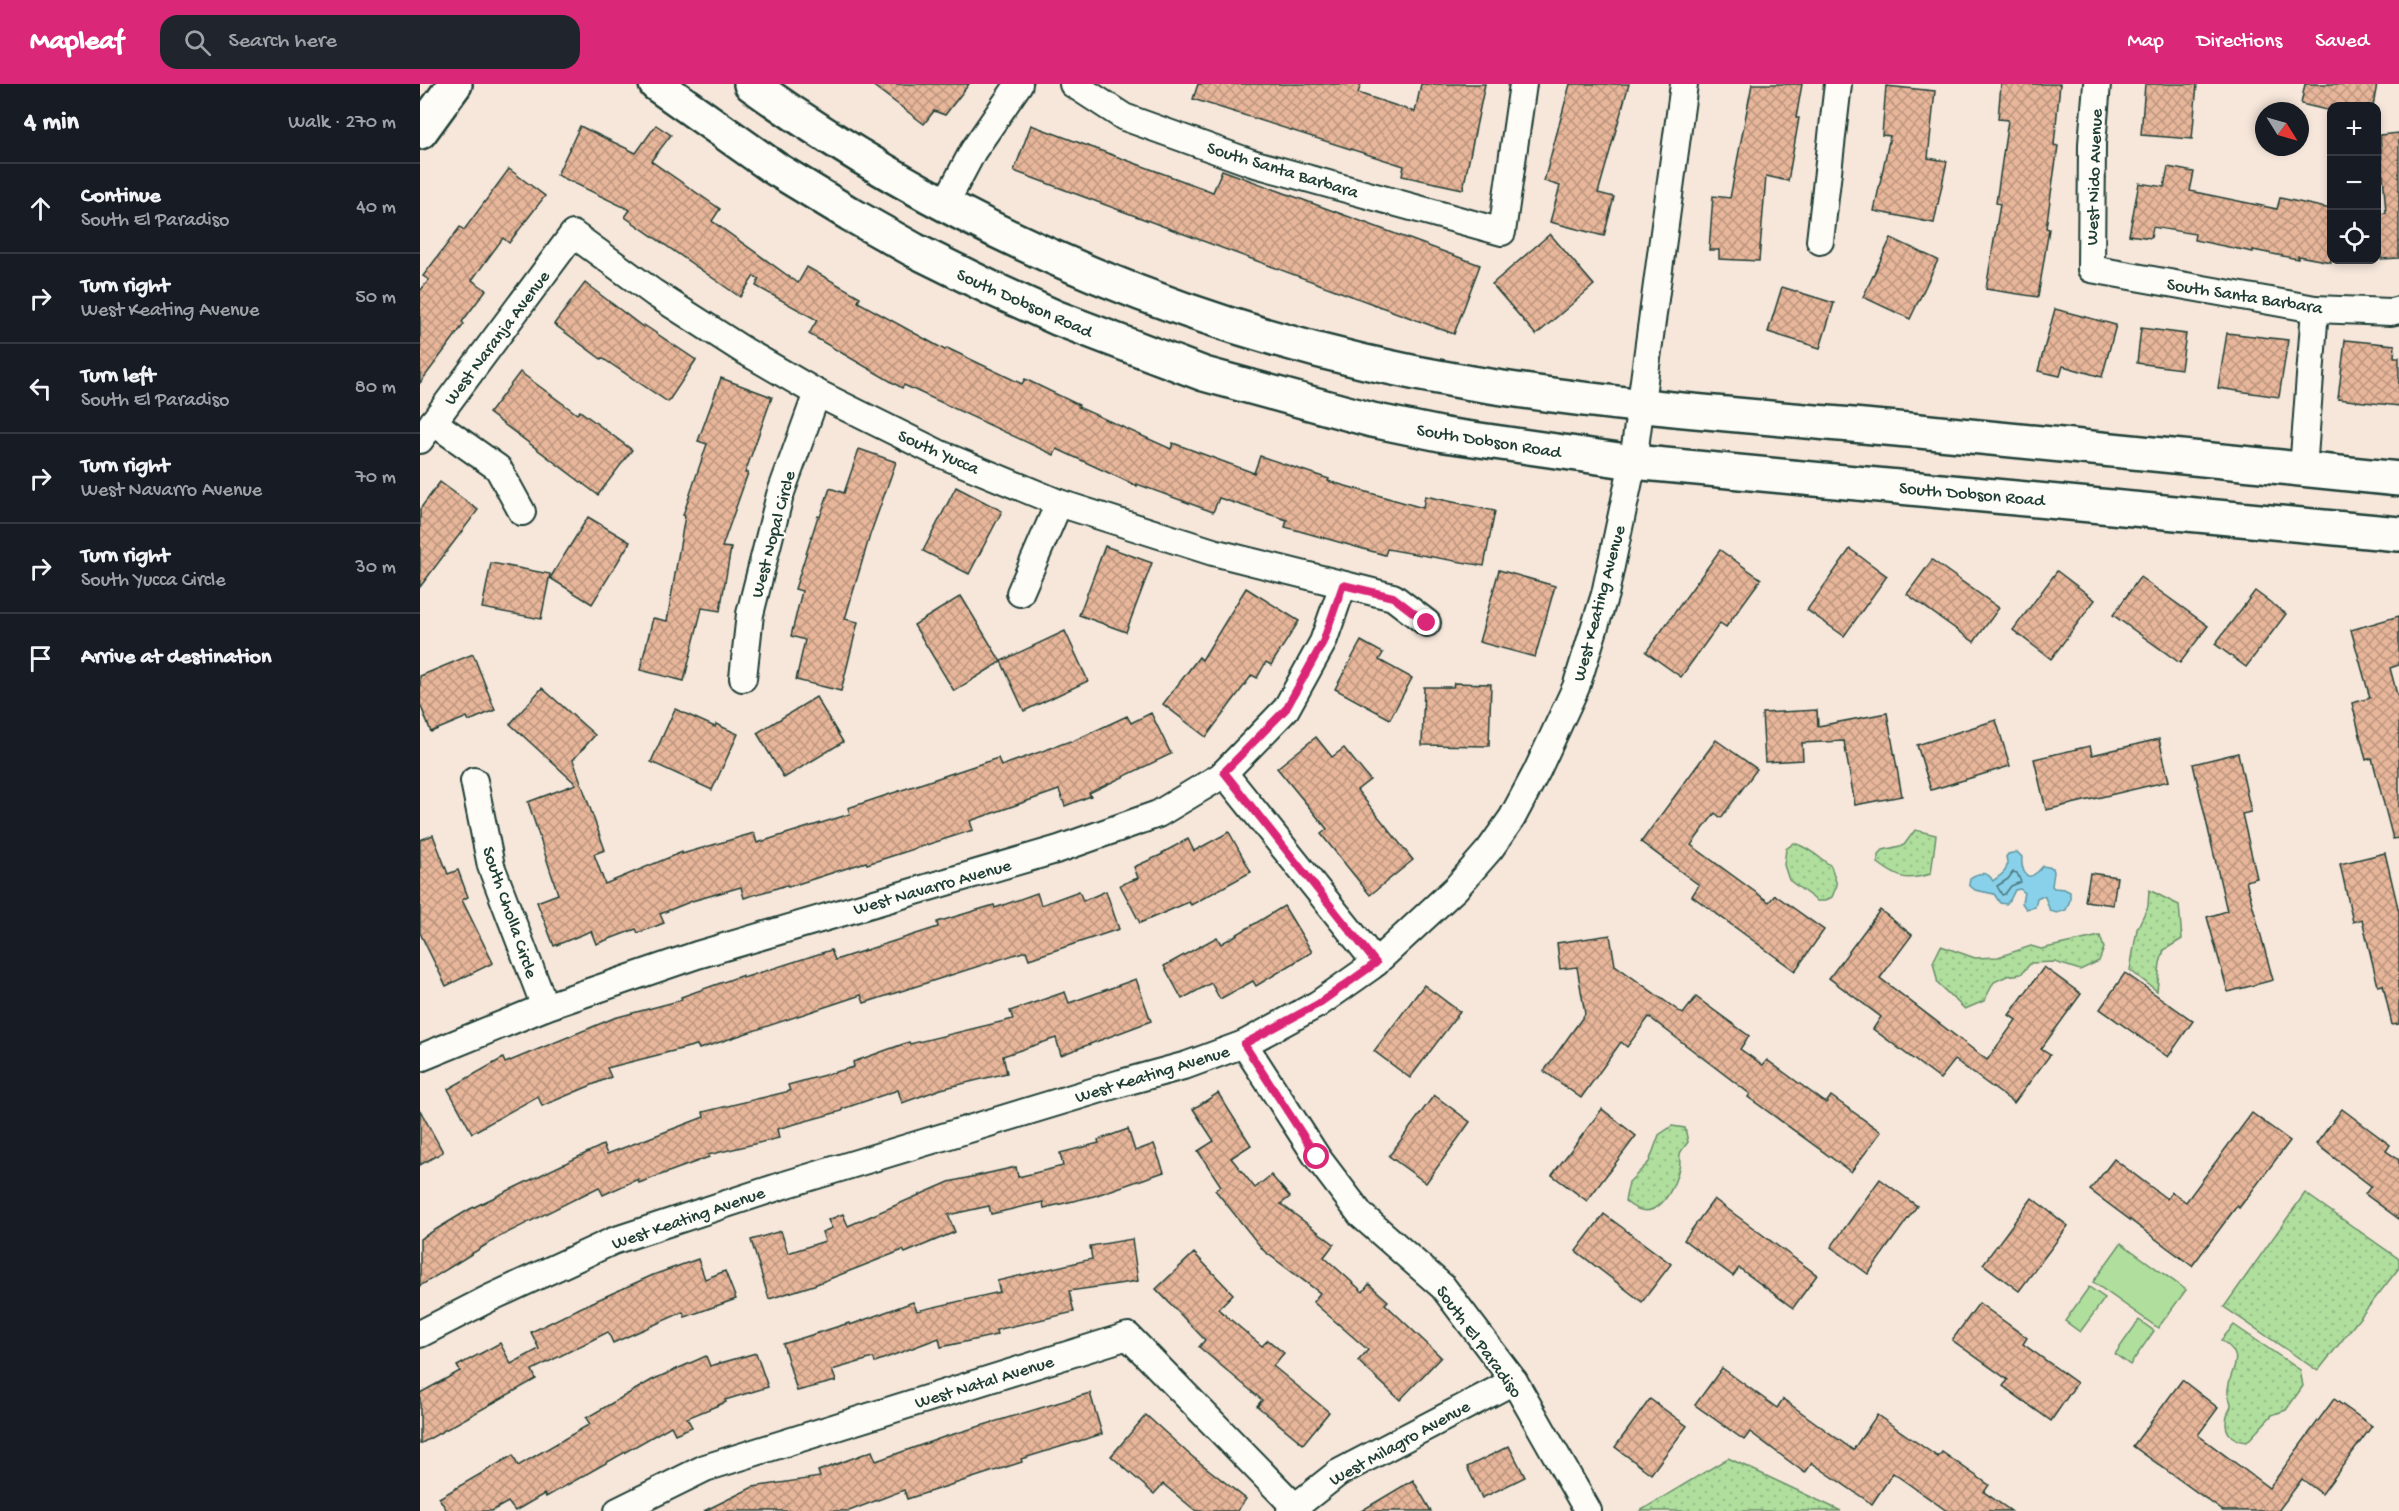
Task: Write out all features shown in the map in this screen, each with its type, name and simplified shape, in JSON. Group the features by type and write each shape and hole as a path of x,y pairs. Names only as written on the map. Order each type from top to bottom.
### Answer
{"main road":[{"path":"420,132 455,84"},
{"name":"South Dobson Road","path":"656,84 776,169 914,250 993,289 1126,346 1204,374 1372,420 1445,435 1633,462 2399,534"},
{"path":"751,84 809,125 945,204 1033,249 1202,316 1283,341 1390,367 1472,383 1640,405 1989,437 2399,479"}],"street":[{"path":"945,204 973,151 1019,84"},
{"name":"South Santa Barbara","path":"1073,84 1124,117 1252,163 1502,231 1523,84"},
{"name":"West Keating Avenue","path":"420,1334 490,1298 613,1241 796,1181 1187,1065 1244,1044 1318,1004 1376,963 1456,888 1512,818 1560,724 1590,645 1607,583 1633,462 1684,84"},
{"path":"1820,241 1838,84"},
{"name":"West Nido Avenue","path":"2091,269 2092,144 2097,84"},
{"name":"South Yucca","path":"573,234 654,293 742,350 817,393 938,453 1059,503 1213,552 1393,597 1427,623"},
{"name":"West Naranja Avenue","path":"426,431 573,234"},
{"name":"South Santa Barbara","path":"2091,269 2315,309 2391,312 2399,310"},
{"path":"2303,470 2315,309"},
{"name":"West Nopal Circle","path":"743,678 750,614 780,495 817,393"},
{"path":"426,431 498,468 522,512"},
{"path":"1020,593 1059,503"},
{"name":"West Navarro Avenue","path":"420,1058 545,1007 697,955 1059,849 1158,814 1224,772 1286,709 1323,642 1343,585"},
{"path":"1224,772 1376,963"},
{"name":"South Cholla Circle","path":"474,781 491,866 545,1007"},
{"name":"South El Paradiso","path":"1244,1044 1317,1157 1361,1215 1443,1287 1514,1381 1588,1511"},
{"name":"West Natal Avenue","path":"618,1511 705,1468 1128,1336 1292,1508"},
{"name":"West Milagro Avenue","path":"1292,1508 1338,1473 1514,1381"}],"green space":[{"path":"1915,830 1936,835 1931,874 1903,877 1878,863 1878,855 1883,850 1904,845"},
{"path":"1794,843 1831,866 1837,885 1832,897 1825,901 1817,901 1789,880 1784,865 1786,849"},
{"path":"2149,890 2179,905 2182,939 2164,950 2157,991 2130,970 2137,929 2148,906"},
{"path":"2100,936 2104,948 2099,961 2080,970 2055,962 2031,963 2021,974 2007,976 1994,982 1984,1001 1965,1009 1938,984 1933,962 1941,946 1975,958 1998,957 2031,946 2041,949"},
{"path":"1672,1126 1685,1128 1688,1142 1680,1154 1680,1166 1672,1188 1660,1204 1653,1209 1645,1211 1635,1208 1625,1201 1629,1182 1649,1162 1659,1135"},
{"path":"2305,1193 2399,1259 2399,1268 2318,1371 2224,1307"},
{"path":"2121,1243 2186,1290 2158,1328 2093,1282"},
{"path":"2089,1287 2105,1298 2080,1332 2065,1321"},
{"path":"2139,1320 2154,1331 2130,1365 2115,1354"},
{"path":"2234,1325 2300,1370 2303,1386 2286,1410 2272,1415 2247,1442 2232,1436 2226,1424 2231,1406 2228,1393 2229,1382 2236,1357 2229,1346 2221,1340"},
{"path":"1728,1458 1841,1511 1640,1511"}],"water":[{"path":"2017,852 2022,857 2026,875 2032,876 2043,866 2053,868 2052,886 2070,892 2066,910 2057,913 2050,911 2045,897 2041,896 2037,898 2035,907 2026,909 2022,903 2024,892 2020,889 2015,890 2006,904 2000,903 1994,894 1975,890 1969,885 1970,878 1980,874 1989,875 1993,881 2006,869 2008,854"}],"building":[{"path":"871,84 969,84 945,115 934,111 924,124"},
{"path":"1198,84 1361,84 1358,93 1415,112 1421,84 1485,84 1463,189 1402,176 1404,166 1193,99"},
{"path":"1570,84 1629,84 1598,193 1614,197 1604,236 1550,222 1560,186 1544,181"},
{"path":"1752,84 1802,84 1796,118 1799,118 1788,181 1766,176 1759,261 1719,259 1719,250 1709,250 1713,196 1730,198"},
{"path":"2001,84 2060,84 2054,145 2058,146 2046,228 2049,229 2038,297 1986,289 2000,204 1996,203 2008,120 1998,119"},
{"path":"2145,84 2197,84 2192,139 2141,135"},
{"path":"2305,84 2377,84 2374,102 2327,102 2327,110 2309,106 2309,102 2301,102"},
{"path":"1886,86 1935,91 1928,158 1947,161 1934,223 1874,211 1890,136 1882,135"},
{"path":"656,125 671,135 651,161 720,209 712,221 798,283 807,267 860,297 858,302 945,350 947,348 1022,384 1025,379 1079,405 1078,407 1171,449 1173,443 1254,473 1260,456 1329,479 1328,481 1423,508 1425,496 1495,511 1484,566 1387,549 1385,555 1285,527 1287,520 1219,498 1213,512 1137,484 1137,486 1057,449 1054,455 904,385 902,388 809,334 817,320 756,286 759,279 754,276 740,297 625,217 630,210 557,175 580,126 636,153"},
{"path":"1031,125 1213,192 1222,170 1480,265 1454,334 1014,171"},
{"path":"2399,133 2399,258 2381,259 2381,214 2386,213 2381,135"},
{"path":"2168,167 2194,172 2190,191 2277,209 2280,198 2327,208 2327,261 2298,256 2298,259 2253,250 2253,252 2194,240 2195,234 2153,227 2151,238 2129,235 2139,183 2164,187"},
{"path":"509,169 545,196 509,243 503,238 472,280 486,290 420,383 420,291 429,280 423,276 460,227 464,230"},
{"path":"1550,234 1594,285 1536,335 1492,284"},
{"path":"1891,238 1938,260 1910,319 1863,297"},
{"path":"585,283 643,327 644,325 696,360 668,402 601,359 554,324"},
{"path":"1782,287 1834,303 1820,348 1768,332"},
{"path":"2055,309 2116,325 2102,377 2063,366 2060,376 2038,371"},
{"path":"2141,328 2186,334 2181,369 2137,363"},
{"path":"2227,333 2288,340 2279,397 2218,388"},
{"path":"2345,340 2395,345 2394,357 2399,357 2399,406 2338,399"},
{"path":"520,372 577,414 580,411 632,450 598,495 489,413"},
{"path":"721,378 772,397 722,547 731,548 720,611 702,608 684,681 640,670 653,618 667,621 685,516 683,515 707,444 698,441"},
{"path":"859,449 896,462 870,535 845,619 858,622 841,691 796,680 805,640 791,636 802,591 795,589 818,516 820,517 830,488 844,493"},
{"path":"440,482 478,510 420,587 420,509"},
{"path":"956,487 1002,511 969,574 923,551"},
{"path":"588,517 630,542 592,604 550,578"},
{"path":"1105,546 1152,563 1126,632 1079,615"},
{"path":"1850,549 1887,576 1844,636 1807,610"},
{"path":"1720,550 1761,579 1726,627 1720,623 1681,677 1646,652"},
{"path":"1932,560 1999,608 1974,642 1907,594"},
{"path":"491,563 550,574 541,619 482,608"},
{"path":"1499,570 1555,586 1535,657 1479,642"},
{"path":"2057,571 2095,600 2051,659 2013,630"},
{"path":"2140,577 2208,626 2180,663 2113,615"},
{"path":"1246,588 1299,621 1271,665 1266,662 1257,678 1252,675 1206,737 1163,704 1199,657 1202,660"},
{"path":"2255,591 2286,614 2246,667 2215,644"},
{"path":"961,596 1001,662 954,691 914,625"},
{"path":"2399,616 2399,665 2390,668 2399,702 2399,838 2393,839 2372,758 2366,760 2352,703 2370,698 2351,630"},
{"path":"1065,631 1088,681 1024,711 1001,661"},
{"path":"1361,641 1383,653 1379,660 1412,678 1390,719 1335,689"},
{"path":"473,654 495,710 469,721 467,717 431,732 420,704 420,676"},
{"path":"1454,683 1491,684 1489,746 1422,745 1424,687 1453,687"},
{"path":"542,688 595,735 573,760 605,850 594,854 605,884 682,852 682,854 754,833 757,843 850,814 848,808 998,758 1001,766 1071,742 1127,716 1131,723 1151,713 1171,754 1089,793 1091,796 1065,806 1059,790 970,821 973,830 867,864 866,862 788,887 787,885 744,898 741,887 692,901 660,914 664,923 638,933 636,929 596,944 591,931 554,946 537,902 558,894 528,802 576,784 510,724"},
{"path":"816,697 843,742 784,778 757,733"},
{"path":"675,709 715,727 716,724 738,734 712,790 651,762"},
{"path":"1817,710 1818,726 1887,713 1902,796 1855,805 1844,741 1802,743 1803,760 1765,762 1762,713"},
{"path":"1996,720 2010,766 1931,790 1917,745"},
{"path":"1316,737 1332,757 1344,748 1370,780 1357,790 1413,860 1370,895 1321,834 1327,829 1277,768"},
{"path":"2159,739 2169,781 2046,810 2034,759 2090,746 2092,755"},
{"path":"1716,740 1757,769 1721,818 1715,813 1691,845 1769,902 1775,895 1824,930 1795,971 1692,896 1699,885 1641,842"},
{"path":"2238,753 2251,812 2242,814 2257,878 2246,881 2273,980 2228,992 2207,917 2227,911 2193,764"},
{"path":"1229,832 1251,872 1191,905 1189,902 1140,923 1120,885 1138,878 1134,867 1163,854 1188,839 1194,851"},
{"path":"433,835 448,874 458,870 468,897 462,900 493,963 446,986 420,933 420,840"},
{"path":"2385,853 2399,912 2399,1024 2392,1025 2383,985 2378,986 2362,919 2353,922 2340,864"},
{"path":"2090,873 2117,877 2113,905 2085,901"},
{"path":"1079,891 1083,901 1106,891 1119,929 1029,959 1026,951 864,1003 861,995 699,1049 697,1045 607,1068 611,1077 542,1106 538,1096 472,1133 448,1089 503,1058 505,1063 614,1018 682,1000 681,997 743,975 743,978 831,950 835,960 938,927 937,922 994,905 995,908 1037,893 1041,905"},
{"path":"1284,906 1312,952 1256,986 1253,981 1220,999 1211,983 1182,999 1164,966 1217,937 1221,944"},
{"path":"1880,910 1912,935 1880,978 1987,1060 2016,1020 2009,1015 2044,967 2081,994 2041,1049 2050,1055 2014,1103 1955,1060 1940,1079 1873,1029 1881,1017 1829,978"},
{"path":"1610,935 1615,965 1683,1014 1696,997 1749,1036 1740,1049 1763,1065 1767,1060 1826,1103 1831,1096 1881,1132 1851,1172 1748,1097 1750,1094 1649,1017 1627,1047 1621,1042 1581,1098 1544,1071 1585,1014 1577,967 1560,969 1557,943"},
{"path":"2125,973 2193,1021 2168,1057 2100,1009"},
{"path":"1136,979 1151,1021 1061,1055 1056,1038 1003,1056 1007,1073 941,1089 902,1103 898,1090 842,1109 842,1111 777,1129 779,1138 708,1155 709,1157 639,1183 638,1179 603,1195 599,1187 497,1238 420,1286 420,1239 470,1209 603,1145 607,1154 704,1117 703,1112 790,1091 788,1085 854,1067 853,1062 909,1042 910,1044 1013,1019 1010,1011 1065,992 1069,1003"},
{"path":"1424,985 1460,1012 1410,1078 1374,1051"},
{"path":"1218,1093 1251,1145 1231,1158 1255,1188 1271,1175 1290,1197 1281,1204 1334,1244 1324,1257 1363,1292 1369,1284 1388,1301 1385,1304 1441,1357 1400,1400 1358,1361 1368,1350 1313,1302 1320,1293 1264,1251 1215,1190 1221,1186 1198,1151 1214,1141 1193,1109"},
{"path":"1434,1095 1470,1122 1426,1183 1389,1156"},
{"path":"1602,1109 1636,1136 1587,1201 1552,1175"},
{"path":"2342,1109 2390,1145 2386,1151 2399,1160 2399,1219 2365,1194 2371,1186 2316,1144"},
{"path":"420,1110 443,1152 420,1165"},
{"path":"2252,1113 2290,1141 2192,1266 2090,1190 2114,1159 2167,1199 2172,1192 2186,1202"},
{"path":"1128,1129 1135,1151 1154,1144 1164,1172 1094,1196 1044,1208 1043,1202 991,1214 989,1206 948,1215 955,1232 905,1253 903,1250 814,1285 769,1299 751,1240 781,1231 788,1253 825,1241 822,1232 832,1228 828,1220 843,1214 848,1226 949,1182 1016,1167 1018,1177 1063,1166 1060,1153 1099,1143 1098,1140"},
{"path":"1880,1179 1917,1206 1868,1274 1831,1247"},
{"path":"2032,1198 2068,1226 2019,1291 1983,1264"},
{"path":"1714,1199 1817,1275 1793,1308 1739,1268 1733,1276 1684,1240"},
{"path":"1604,1214 1671,1264 1642,1302 1576,1251"},
{"path":"1132,1239 1138,1281 1069,1291 1074,1312 996,1330 997,1335 941,1347 939,1338 875,1362 873,1358 832,1370 836,1381 797,1391 783,1344 849,1323 850,1325 913,1302 917,1311 1000,1292 997,1281 1092,1259 1090,1246"},
{"path":"1194,1253 1233,1294 1218,1309 1262,1346 1268,1340 1284,1353 1273,1366 1329,1412 1303,1444 1257,1406 1262,1400 1199,1347 1205,1340 1156,1289"},
{"path":"698,1259 705,1279 725,1271 736,1299 685,1317 683,1312 613,1343 608,1332 532,1370 536,1379 420,1444 420,1393 460,1371 457,1366 500,1343 511,1364 539,1349 531,1332 653,1275"},
{"path":"1979,1303 2027,1338 2023,1344 2077,1383 2051,1421 2003,1386 2008,1380 1952,1340"},
{"path":"756,1353 768,1387 725,1400 726,1402 687,1418 692,1427 675,1434 671,1426 546,1497 544,1494 515,1511 508,1502 492,1511 447,1511 439,1498 513,1455 518,1466 590,1424 586,1418 652,1380 706,1356 710,1366"},
{"path":"1722,1368 1777,1408 1783,1399 1853,1450 1877,1415 1938,1457 1942,1452 1989,1485 1984,1492 2011,1511 1947,1511 1893,1473 1872,1504 1812,1463 1805,1473 1750,1432 1744,1440 1695,1405"},
{"path":"2182,1380 2218,1408 2198,1435 2269,1488 2334,1399 2372,1426 2322,1494 2302,1479 2278,1511 2223,1511 2133,1446"},
{"path":"1090,1393 1102,1434 1021,1459 1022,1462 907,1499 904,1490 849,1511 704,1511 753,1487 820,1477 818,1471 872,1451 876,1461 944,1437"},
{"path":"1650,1399 1687,1426 1651,1474 1615,1447"},
{"path":"1146,1415 1189,1454 1246,1499 1237,1511 1196,1511 1163,1484 1154,1494 1111,1456"},
{"path":"1509,1446 1525,1477 1482,1498 1467,1467"},
{"path":"1413,1480 1431,1511 1361,1511"}],"route":[{"path":"1317,1157 1244,1044 1318,1004 1376,963 1224,772 1286,709 1323,642 1343,585 1393,597 1427,623"}]}
